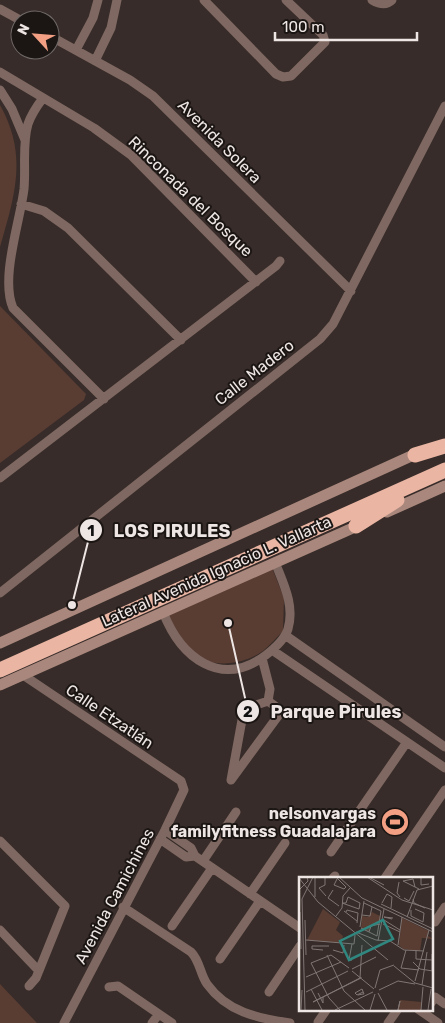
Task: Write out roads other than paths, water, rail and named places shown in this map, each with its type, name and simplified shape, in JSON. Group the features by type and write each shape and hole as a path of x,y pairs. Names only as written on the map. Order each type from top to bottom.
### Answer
{"highway":[{"path":"415,455 445,446"},
{"path":"356,526 443,472"},
{"path":"0,659 443,472"},
{"path":"0,670 443,472"}],"street":[{"path":"76,50 93,18 98,0"},
{"path":"95,61 111,28 118,0"},
{"path":"217,0 207,3 276,74 283,77 291,76 325,42 323,35 286,0"},
{"path":"372,0 379,4 390,3 392,0"},
{"name":"Avenida Solera","path":"60,41 153,96 350,290"},
{"name":"Rinconada del Bosque","path":"0,72 94,128 131,155 256,282"},
{"path":"0,90 12,109 25,140"},
{"path":"43,98 28,122 21,204 9,252 7,296 13,308 104,399"},
{"name":"Calle Madero","path":"0,593 320,338 333,324 445,106"},
{"path":"21,204 44,210 68,228 180,340"},
{"path":"0,478 256,282 280,261"},
{"name":"Lateral Avenida Ignacio L. Vallarta","path":"0,643 445,442"},
{"name":"Lateral Avenida Ignacio L. Vallarta","path":"0,685 356,526"},
{"path":"164,612 178,641 187,653 202,664 216,668 244,667 262,658 272,650 288,629 290,608 284,581 275,562"},
{"path":"285,635 445,747"},
{"path":"272,650 406,742 443,763"},
{"path":"262,658 270,689 268,701"},
{"name":"Calle Etzatlán","path":"23,675 181,781"},
{"path":"268,701 279,709 278,716 231,780 244,710 268,701"},
{"path":"331,852 406,742"},
{"name":"Avenida Camichines","path":"64,1023 123,907 182,798 184,790 181,781"},
{"path":"387,877 445,790"},
{"path":"199,859 236,812"},
{"path":"165,830 191,848 199,859 299,927"},
{"path":"160,839 186,856 199,859"},
{"path":"0,841 65,906 36,978 29,986"},
{"path":"250,894 285,843"},
{"path":"172,926 212,868"},
{"path":"220,959 260,901"},
{"path":"123,907 191,952 198,962 206,983 226,1004 248,1015 290,1023"},
{"path":"435,922 445,907"},
{"path":"0,930 39,971"},
{"path":"268,992 299,947"},
{"path":"109,987 118,986 172,1023"},
{"path":"432,1002 435,997 445,1004"},
{"path":"318,1022 326,1010"},
{"path":"388,1023 397,1010"},
{"path":"423,1011 438,1023"},
{"path":"152,1023 159,1014"}],"place":[{"name":"LOS PIRULES","path":"72,605"},
{"name":"Parque Pirules","path":"228,623"},
{"name":"nelsonvargas familyfitness Guadalajara","path":"395,822"}]}
